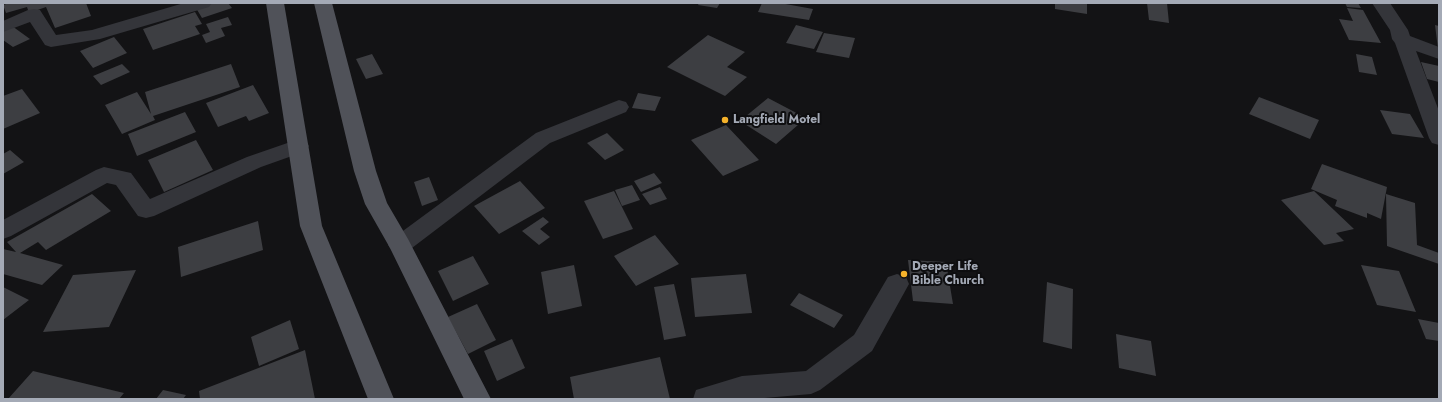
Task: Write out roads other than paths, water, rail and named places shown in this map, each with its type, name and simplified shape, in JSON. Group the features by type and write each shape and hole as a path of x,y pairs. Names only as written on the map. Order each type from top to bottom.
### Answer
{"main road":[{"path":"274,3 310,226 381,399"},
{"path":"323,3 364,171 376,204 400,246 478,399"}],"street":[{"path":"3,27 34,14 51,41 94,35 202,3"},
{"path":"1381,3 1398,30 1439,138"},
{"path":"1401,39 1439,53"},
{"path":"400,246 543,138 619,107"},
{"path":"3,230 104,175 122,178 146,210 254,162 298,146"},
{"path":"706,399 742,388 811,382 863,343 897,284"}],"place":[{"name":"Langfield Motel","path":"725,120"},
{"name":"Deeper Life Bible Church","path":"904,274"}]}
